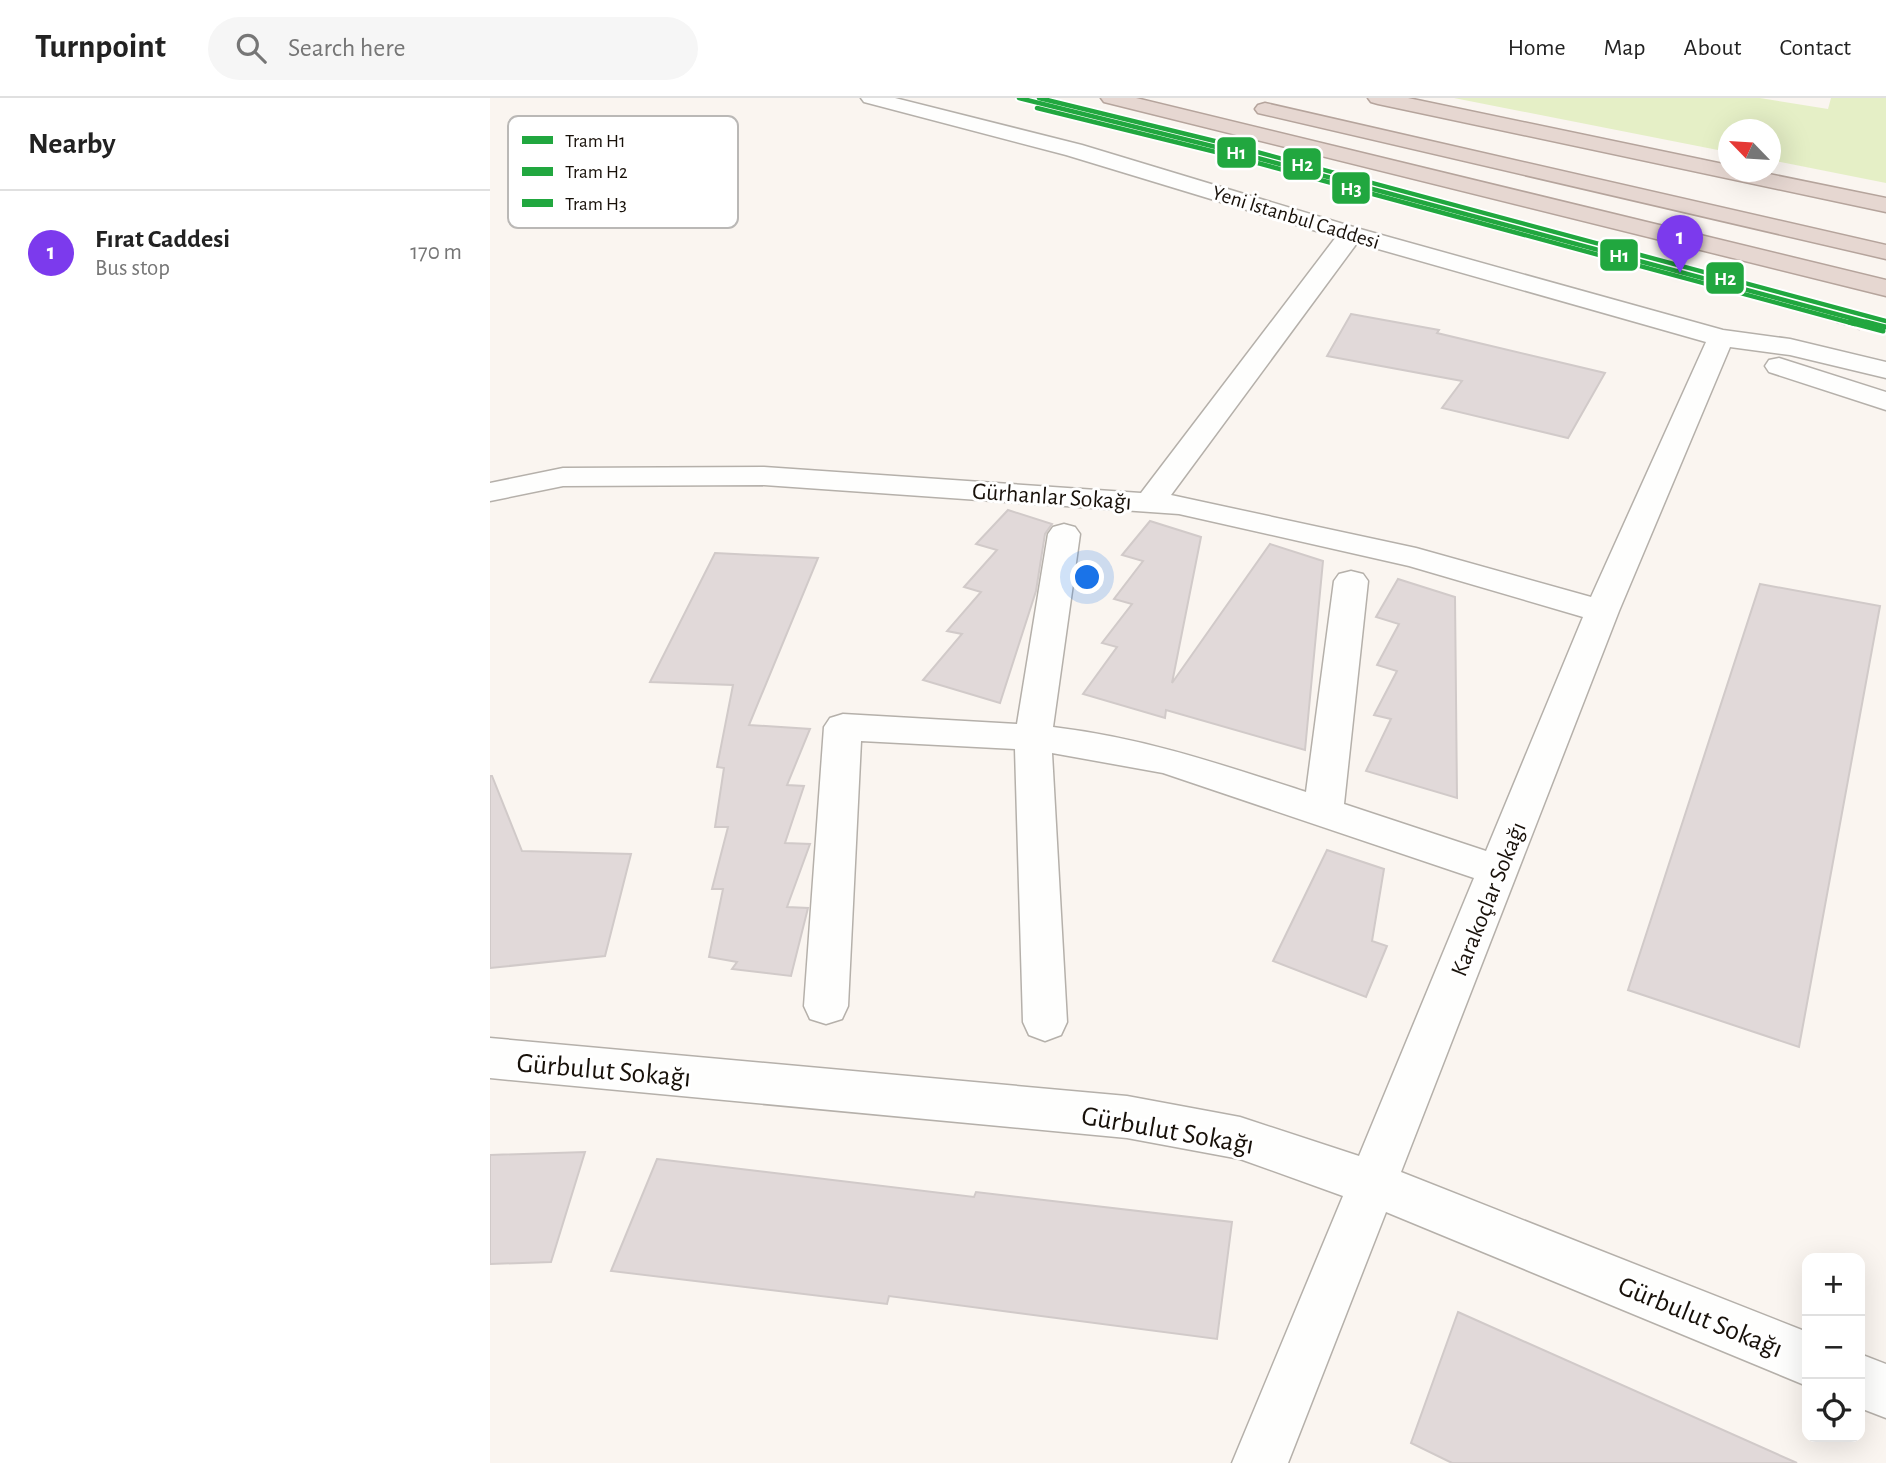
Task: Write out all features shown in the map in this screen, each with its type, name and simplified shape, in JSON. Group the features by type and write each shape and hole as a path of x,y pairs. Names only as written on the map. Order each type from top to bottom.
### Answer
{"highway":[{"path":"1111,98 1886,288"},
{"path":"1278,98 1886,233"},
{"path":"1378,98 1886,205"},
{"path":"1246,104 1886,252"}],"street":[{"name":"Yeni İstanbul Caddesi","path":"871,98 1074,150 1351,234 1721,338 1761,341 1886,370"},
{"path":"1149,503 1351,234"},
{"name":"Yeni İstanbul Caddesi","path":"1721,338 1777,366 1886,401"},
{"name":"Karakoçlar Sokağı","path":"1260,1463 1602,611 1721,338"},
{"name":"Gürhanlar Sokağı","path":"490,492 563,477 764,476 1179,505 1416,558 1602,611"},
{"path":"1045,1022 1033,739 1064,534"},
{"path":"1323,813 1351,581"},
{"path":"826,1006 843,727 1033,739 1120,748 1169,761 1499,872"},
{"name":"Gürbulut Sokağı","path":"490,1058 1127,1117 1240,1138 1374,1184 1802,1357"},
{"path":"1865,1383 1886,1391"}],"path":[{"path":"1841,358 1871,309"},
{"path":"1831,320 1860,328"}],"green space":[{"path":"1454,98 1760,98 1828,109 1831,98 1886,98 1886,183 1781,162 1781,119 1718,119 1718,150"}],"building":[{"path":"1351,314 1439,330 1437,333 1605,373 1568,438 1442,408 1462,381 1327,356"},
{"path":"1008,510 1052,524 1045,534 1036,591 1000,703 923,680 962,634 947,631 981,592 964,587 997,550 976,544"},
{"path":"1150,521 1201,537 1172,683 1270,544 1323,561 1305,750 1166,710 1165,718 1083,694 1117,647 1102,643 1132,604 1114,599 1143,561 1122,555"},
{"path":"715,553 818,558 749,725 810,729 787,785 804,786 785,843 810,844 787,907 808,908 791,976 732,969 737,962 709,957 723,889 712,889 728,827 715,827 724,768 717,767 733,685 650,682"},
{"path":"1398,579 1455,597 1457,798 1366,771 1391,719 1374,715 1397,671 1377,665 1399,624 1376,617"},
{"path":"1760,584 1880,606 1799,1047 1628,990"},
{"path":"490,776 522,851 631,854 605,956 490,968"},
{"path":"1327,850 1384,869 1372,941 1387,946 1366,997 1273,961"},
{"path":"585,1152 551,1262 490,1264 490,1155"},
{"path":"657,1159 974,1197 976,1192 1232,1222 1217,1339 889,1296 887,1304 611,1271"},
{"path":"1458,1312 1797,1463 1452,1463 1411,1443"}],"tram line":[{"name":"H1","path":"1019,98 1224,149 1886,327"},
{"name":"H2","path":"1039,98 1231,145 1886,321"},
{"name":"H3","path":"1037,108 1228,155 1883,331"}],"place":[{"name":"Fırat Caddesi","path":"1680,273"}]}
